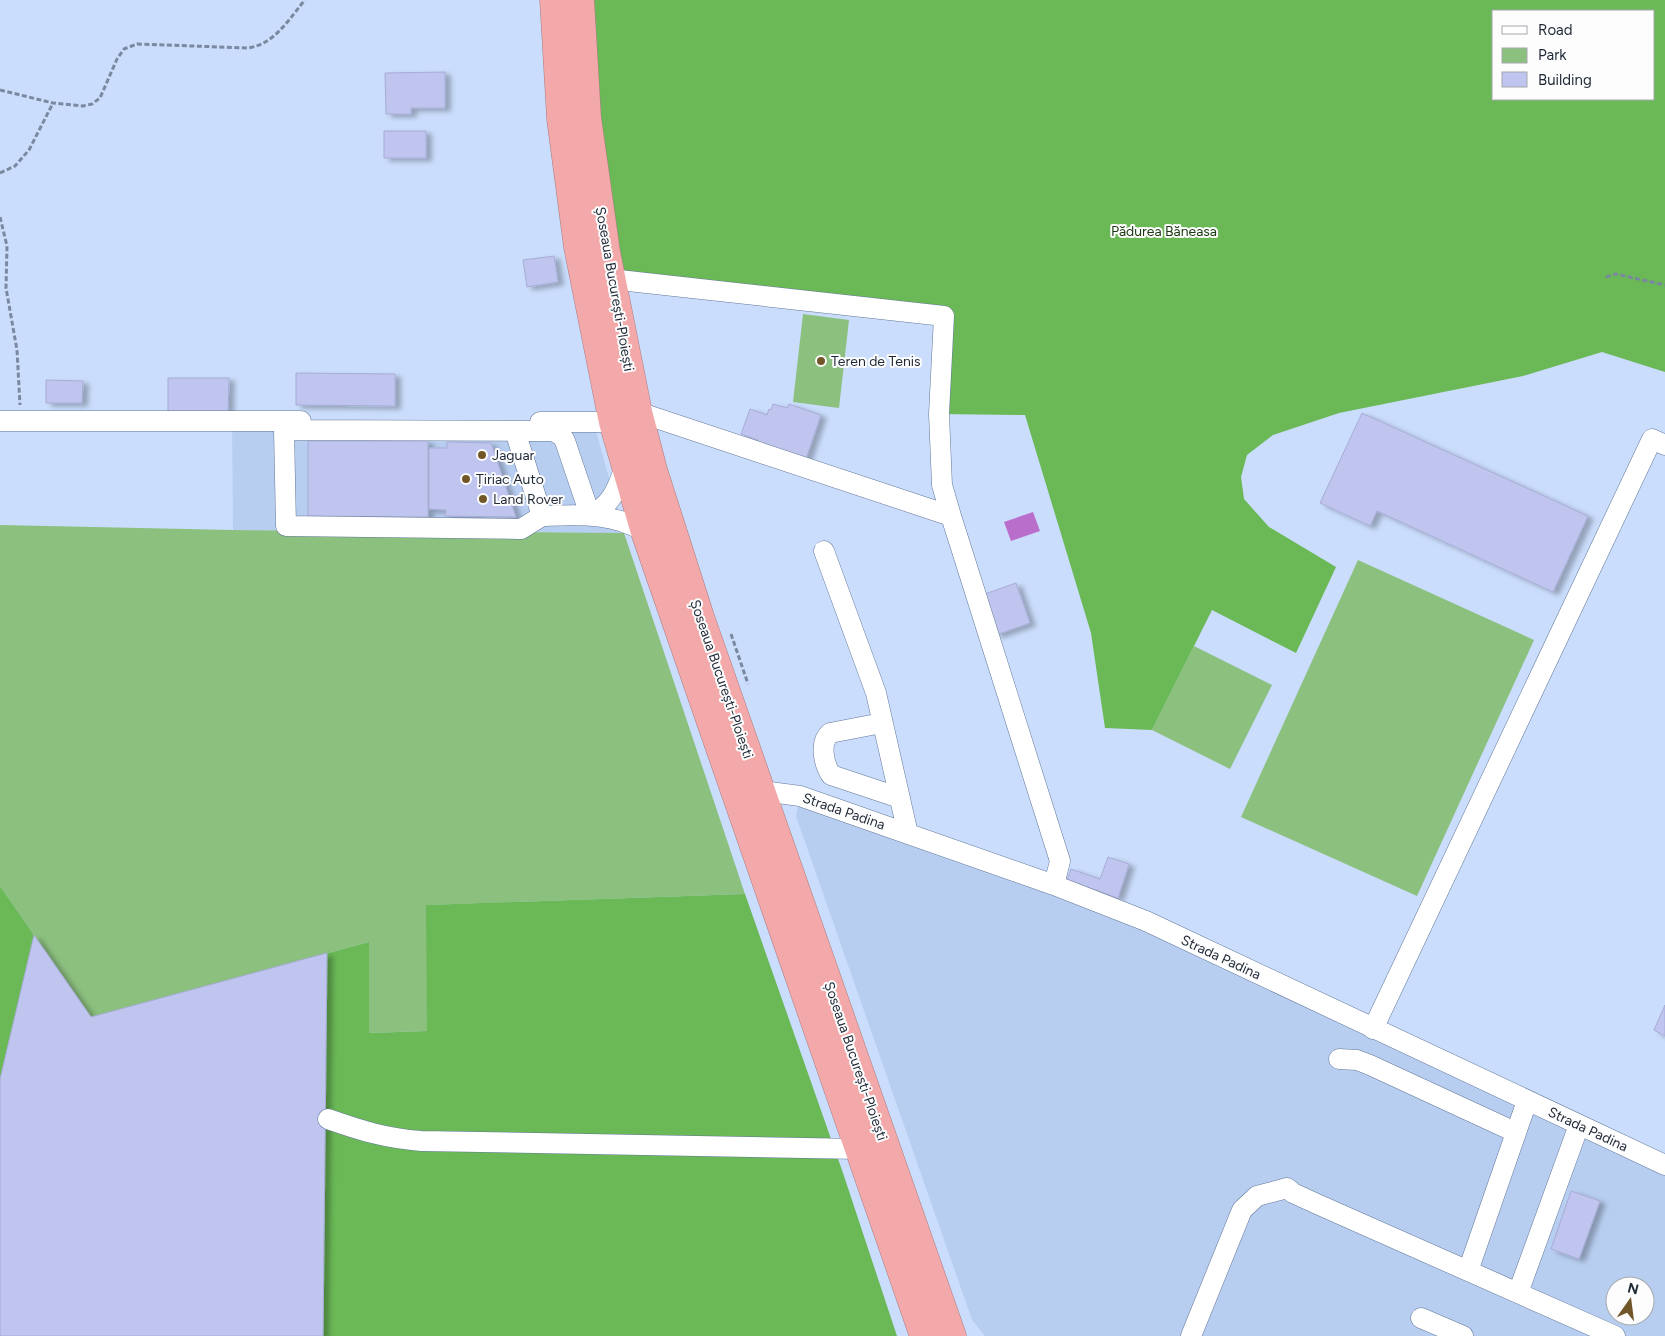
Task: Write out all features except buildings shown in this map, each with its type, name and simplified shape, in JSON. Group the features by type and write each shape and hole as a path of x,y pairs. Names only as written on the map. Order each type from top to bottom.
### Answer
{"highway":[{"name":"Șoseaua București-Ploiești","path":"554,0 561,119 577,237 613,422 625,467 645,532 924,1336"},
{"name":"Șoseaua București-Ploiești","path":"580,0 587,118 610,279 638,412 653,470 700,616 952,1336"}],"street":[{"path":"610,279 944,316 939,423 942,485 1060,861 1054,885"},
{"path":"638,412 951,516"},
{"path":"0,421 613,422"},
{"path":"590,515 565,441 562,436 553,432 284,430 286,526 521,529 542,516 590,515 626,522 645,532"},
{"path":"515,432 542,516"},
{"path":"1373,1029 1652,439 1665,445"},
{"path":"590,515 600,510 611,498 625,467"},
{"path":"824,551 876,693 908,834"},
{"path":"882,723 830,733 824,741 825,766 831,775 900,798"},
{"name":"Strada Padina","path":"762,790 800,796 1054,885 1146,921 1665,1165"},
{"path":"1340,1059 1357,1060 1370,1065 1515,1132"},
{"path":"1468,1271 1527,1101"},
{"path":"328,1119 366,1133 421,1141 860,1149"},
{"path":"1518,1293 1580,1125"},
{"path":"1191,1336 1242,1210 1257,1196 1287,1188 1293,1193 1317,1204 1615,1336"},
{"path":"1421,1318 1463,1336"}],"path":[{"path":"0,90 53,103 83,106 92,104 100,98 117,59 124,49 137,44 248,48 259,46 269,41 305,0"},
{"path":"0,173 15,166 29,150 53,103"},
{"path":"0,217 7,246 6,288 17,350 21,421"},
{"path":"1606,277 1616,274 1665,285"},
{"path":"728,625 747,678 749,693"}],"shaded area":[{"path":"232,421 595,427 624,533 233,530"},
{"path":"1033,512 1040,531 1011,541 1004,522"},
{"path":"800,796 1054,885 1665,1165 1665,1336 985,1336 972,1320 796,816"}],"green space":[{"name":"Pădurea Băneasa","path":"580,0 1665,0 1665,372 1602,352 1523,376 1339,413 1273,435 1247,455 1241,477 1244,499 1269,527 1336,567 1296,653 1212,610 1152,730 1105,728 1091,633 1025,415 939,414 944,316 610,279"},
{"name":"Teren de Tenis","path":"803,314 849,320 839,408 793,402"},
{"path":"0,525 233,530 624,533 745,894 427,905 427,1031 369,1033 369,942 91,1017 0,886"},
{"path":"1358,560 1534,640 1417,896 1241,817"},
{"path":"1194,646 1272,685 1230,769 1152,730"},
{"path":"0,886 91,1017 369,942 369,1033 427,1031 426,905 745,894 843,1173 897,1336 0,1336"}],"place":[{"name":"Teren de Tenis","path":"821,361"},
{"name":"Jaguar","path":"482,455"},
{"name":"Țiriac Auto","path":"466,479"},
{"name":"Land Rover","path":"483,499"}]}
